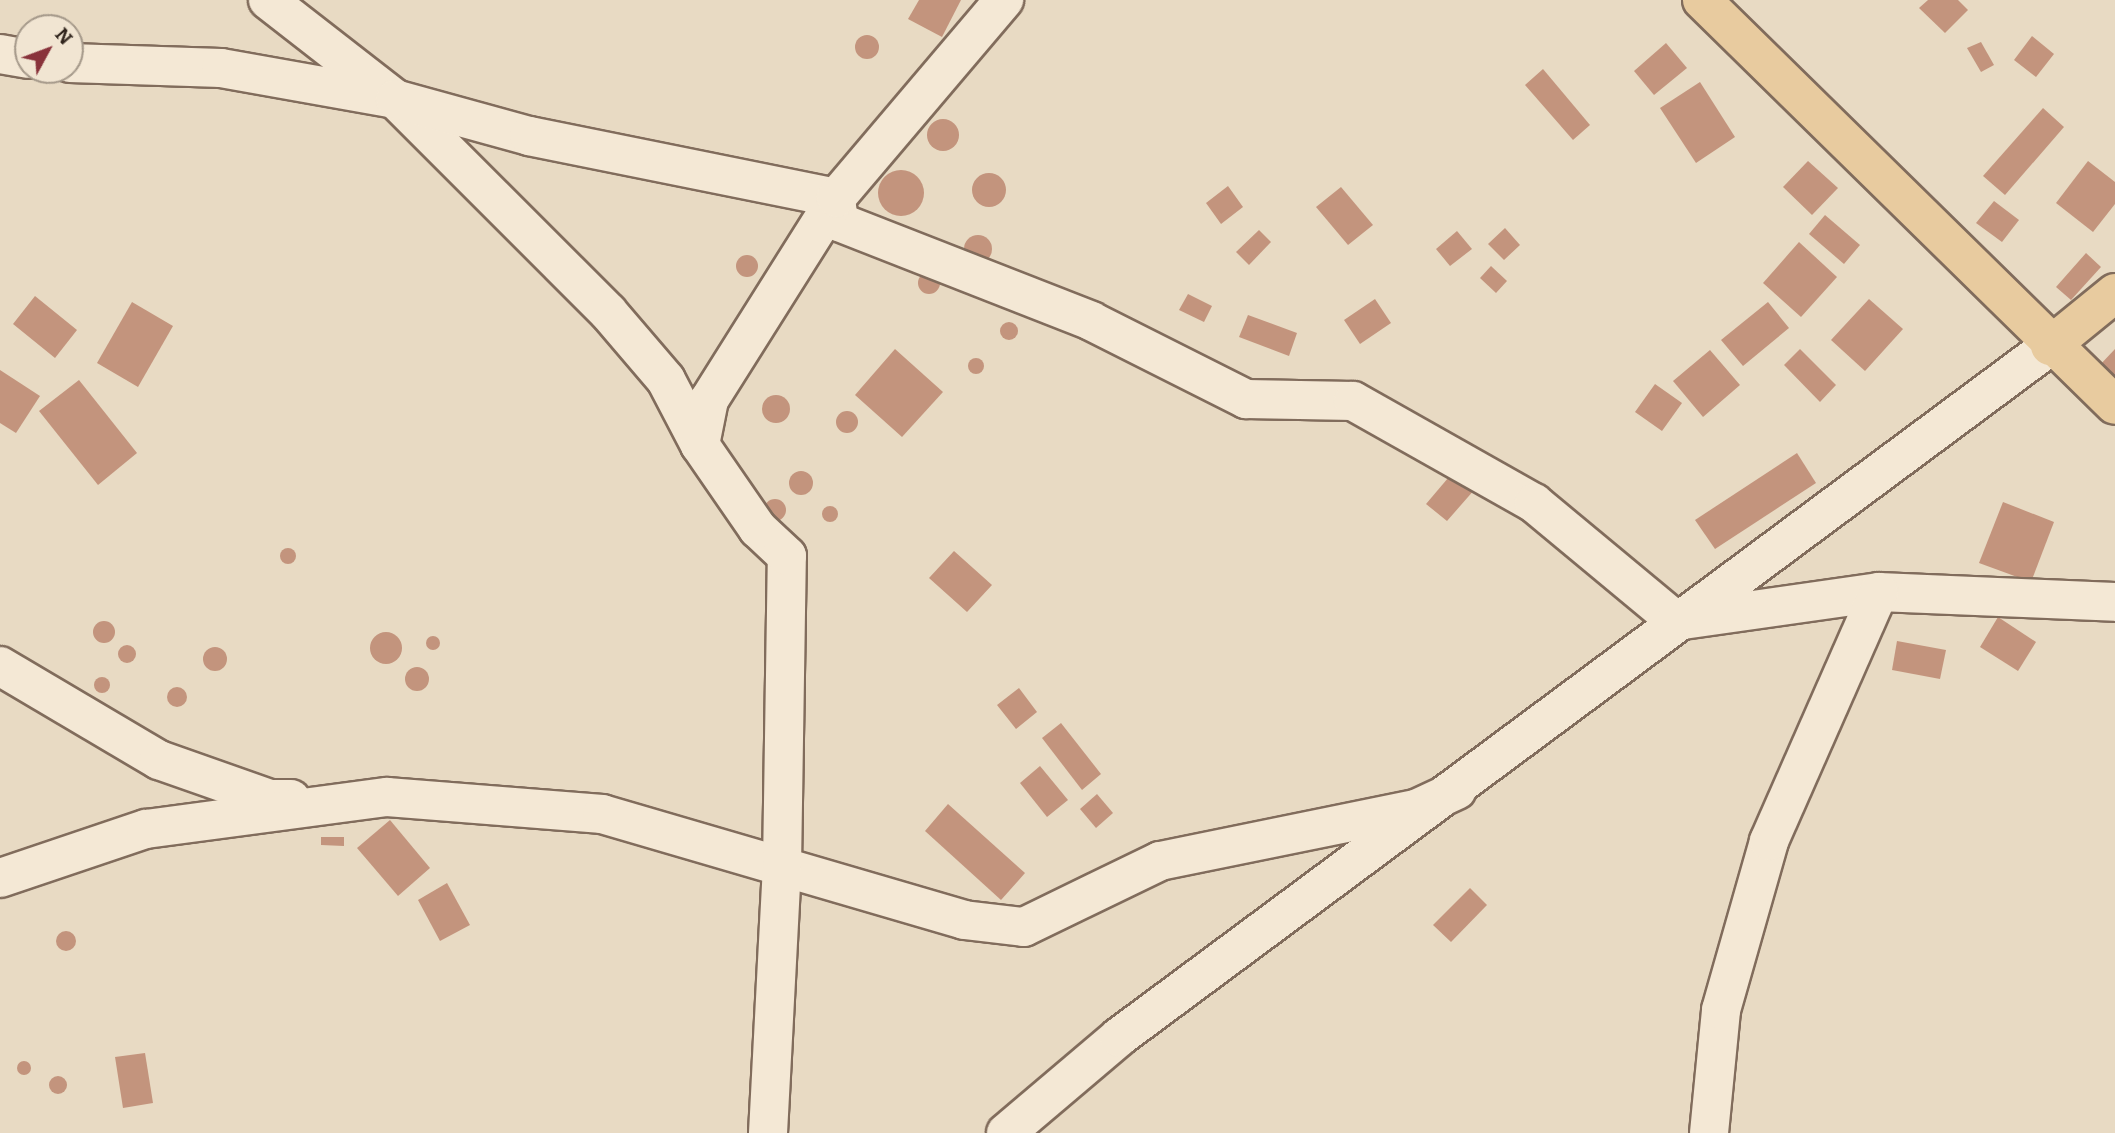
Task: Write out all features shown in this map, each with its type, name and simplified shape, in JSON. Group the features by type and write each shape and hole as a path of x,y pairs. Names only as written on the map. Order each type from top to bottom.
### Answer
{"main road":[{"path":"1702,0 2050,346 2115,405"},
{"path":"2050,346 2115,293"}],"street":[{"path":"268,0 395,99 608,312 666,380 701,445 758,529 787,556 782,866 768,1133"},
{"path":"701,445 709,400 836,198 1004,0"},
{"path":"84,63 220,68 395,99 529,136 836,198"},
{"path":"836,198 839,222 1091,321 1247,399 1353,401 1534,503 1676,621 1879,592 2115,602"},
{"path":"1006,1133 1119,1037 1457,790 1676,621 2050,346"},
{"path":"1709,1133 1721,1010 1769,841 1879,592"},
{"path":"0,666 159,760 270,799 387,797 602,814 964,919 1024,927 1160,860 1416,809 1457,790"},
{"path":"0,878 146,829 387,797"}],"building":[{"path":"919,0 961,0 942,37 908,19"},
{"path":"1928,0 1958,0 1968,10 1945,33 1919,8"},
{"path":"867,35 875,39 879,47 875,55 867,59 859,55 855,47 859,39"},
{"path":"2032,36 2054,54 2036,77 2014,60"},
{"path":"1981,42 1994,65 1981,72 1967,48"},
{"path":"1666,43 1687,68 1654,95 1634,71"},
{"path":"1543,69 1590,125 1573,140 1525,85"},
{"path":"1700,82 1735,137 1696,163 1660,108"},
{"path":"2043,108 2064,127 2005,195 1983,176"},
{"path":"943,119 954,124 959,135 954,146 943,151 932,146 927,135 932,124"},
{"path":"1808,161 1838,188 1812,215 1783,187"},
{"path":"2088,161 2115,182 2115,204 2093,232 2056,203"},
{"path":"901,170 918,176 924,193 918,210 901,216 884,210 878,193 884,176"},
{"path":"989,173 1001,178 1006,190 1001,202 989,207 977,202 972,190 977,178"},
{"path":"1228,186 1243,207 1221,224 1206,203"},
{"path":"1341,187 1373,225 1348,245 1316,207"},
{"path":"1994,201 2019,220 2002,242 1976,223"},
{"path":"1825,215 1860,245 1844,264 1809,234"},
{"path":"1505,228 1520,245 1504,260 1488,244"},
{"path":"1259,230 1271,242 1249,265 1236,252"},
{"path":"1457,231 1472,249 1450,266 1436,249"},
{"path":"978,235 988,239 992,249 988,259 978,263 968,259 964,249 968,239"},
{"path":"1799,242 1837,277 1801,317 1763,283"},
{"path":"2086,253 2101,267 2071,300 2056,287"},
{"path":"747,255 757,262 758,266 751,276 747,277 737,270 736,266 743,256"},
{"path":"1491,266 1507,281 1496,293 1480,278"},
{"path":"929,272 937,275 940,283 937,291 929,294 921,291 918,283 921,275"},
{"path":"1188,294 1212,306 1204,322 1179,310"},
{"path":"35,296 77,330 55,358 13,324"},
{"path":"1375,299 1391,323 1360,344 1344,320"},
{"path":"1869,299 1903,329 1865,371 1831,340"},
{"path":"132,302 173,326 138,387 97,363"},
{"path":"1768,302 1789,328 1743,366 1721,340"},
{"path":"1248,315 1297,333 1289,356 1239,337"},
{"path":"1009,322 1015,325 1018,331 1015,337 1009,340 1003,337 1000,331 1003,325"},
{"path":"895,349 943,392 902,437 855,395"},
{"path":"1800,349 1836,385 1820,402 1784,365"},
{"path":"2115,349 2115,383 2098,367"},
{"path":"1710,350 1740,385 1703,417 1673,381"},
{"path":"973,358 979,358 984,366 982,372 973,374 968,369 968,363"},
{"path":"0,370 40,396 16,433 0,423"},
{"path":"79,380 137,453 98,485 39,411"},
{"path":"1655,384 1682,403 1662,431 1635,412"},
{"path":"776,395 786,399 790,409 786,419 776,423 766,419 762,409 766,399"},
{"path":"847,411 855,414 858,422 855,430 847,433 839,430 836,422 839,414"},
{"path":"1797,453 1816,483 1715,549 1695,520"},
{"path":"801,471 812,478 813,483 806,494 801,495 790,488 789,483 796,472"},
{"path":"1454,471 1475,489 1447,521 1426,504"},
{"path":"775,499 783,502 786,510 783,518 775,521 767,518 764,510 767,502"},
{"path":"2003,502 2054,522 2031,582 1979,563"},
{"path":"830,506 836,508 836,520 830,522 824,520 822,514 824,508"},
{"path":"288,548 294,550 294,562 288,564 282,562 280,556 282,550"},
{"path":"954,551 992,585 967,612 929,578"},
{"path":"1998,617 2036,642 2018,671 1980,647"},
{"path":"104,621 112,624 115,632 112,640 104,643 96,640 93,632 96,624"},
{"path":"386,632 397,637 402,648 397,659 386,664 375,659 370,648 375,637"},
{"path":"433,636 438,638 438,648 433,650 428,648 426,643 428,638"},
{"path":"1897,641 1946,650 1940,679 1892,670"},
{"path":"127,645 133,648 136,654 133,660 127,663 121,660 118,654 121,648"},
{"path":"215,647 224,650 227,659 224,668 215,671 206,668 203,659 206,650"},
{"path":"412,667 422,667 429,674 429,684 422,691 412,691 405,684 405,674"},
{"path":"99,677 105,677 110,685 108,691 99,693 94,688 94,682"},
{"path":"177,687 184,690 187,697 184,704 177,707 170,704 167,697 170,690"},
{"path":"1019,688 1037,712 1016,729 997,705"},
{"path":"1061,723 1101,774 1082,790 1042,738"},
{"path":"1040,766 1068,800 1047,817 1020,783"},
{"path":"1097,794 1113,813 1096,828 1080,809"},
{"path":"948,804 1025,873 1001,900 925,831"},
{"path":"390,820 430,868 398,896 357,848"},
{"path":"321,837 344,837 344,846 321,845"},
{"path":"447,883 470,925 440,941 418,900"},
{"path":"1470,888 1487,905 1451,942 1433,925"},
{"path":"66,931 73,934 76,941 73,948 66,951 59,948 56,941 59,934"},
{"path":"145,1053 153,1103 123,1108 115,1057"},
{"path":"24,1061 29,1063 29,1073 24,1075 19,1073 17,1068 19,1063"},
{"path":"58,1076 64,1079 67,1085 64,1091 58,1094 52,1091 49,1085 52,1079"}]}
